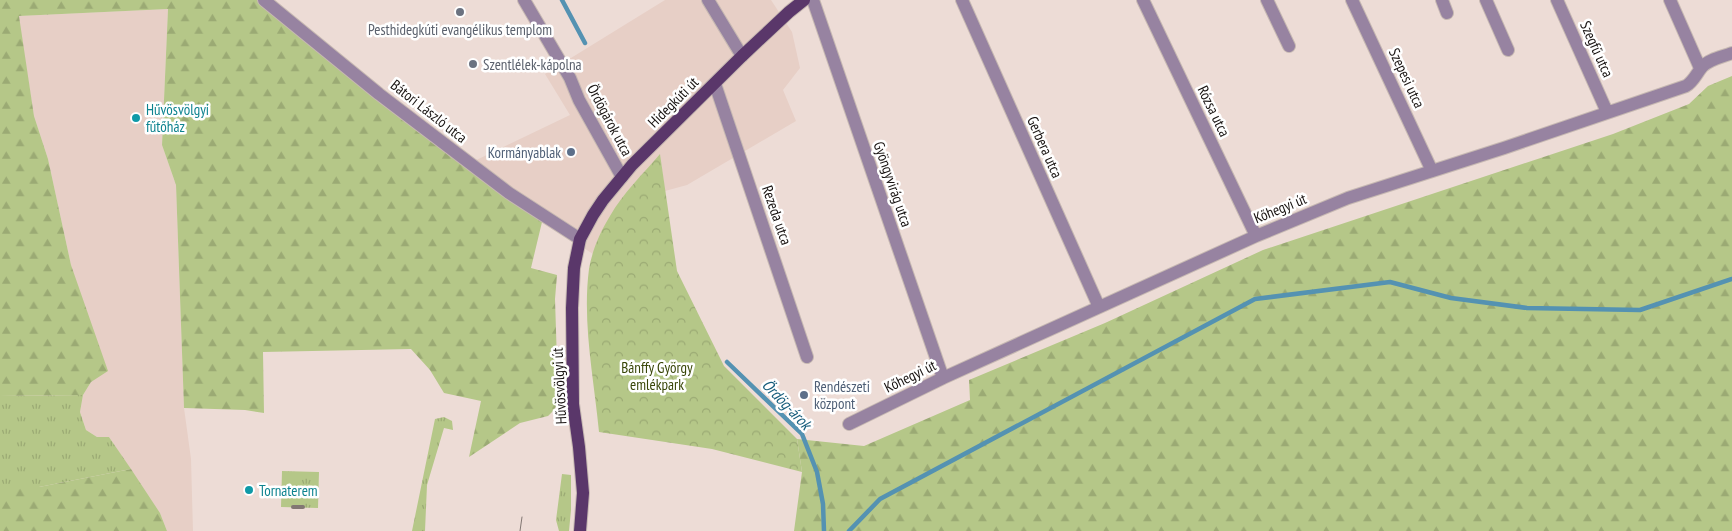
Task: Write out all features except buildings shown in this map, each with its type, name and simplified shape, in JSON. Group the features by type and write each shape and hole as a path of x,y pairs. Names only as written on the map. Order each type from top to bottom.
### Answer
{"main road":[{"name":"Hidegkúti út","path":"580,239 592,215 622,177 742,56 804,0"},
{"name":"Hűvösvölgyi út","path":"580,239 574,268 572,308 573,404 583,494 580,531"}],"street":[{"name":"Bátori László utca","path":"264,0 379,94 509,194 580,239"},
{"name":"Ördögárok utca","path":"524,0 570,78 622,177"},
{"path":"708,0 742,56"},
{"name":"Gyöngyvirág utca","path":"813,0 943,378"},
{"name":"Gerbera utca","path":"962,0 1099,307"},
{"name":"Rózsa utca","path":"1143,0 1256,236"},
{"path":"1267,0 1289,46"},
{"name":"Szepesi utca","path":"1352,0 1432,171"},
{"path":"1442,0 1447,13"},
{"path":"1486,0 1508,50"},
{"name":"Szegfű utca","path":"1557,0 1607,112"},
{"path":"1670,0 1700,68"},
{"name":"Kőhegyi út","path":"849,424 943,378 1256,236 1348,198 1504,148 1686,86 1706,63 1732,53"},
{"name":"Rezeda utca","path":"715,84 807,357"}],"shaded area":[{"path":"665,0 771,0 792,32 800,68 783,90 796,121 687,185 665,191 660,155 600,234 593,254 509,200 464,166 570,115 545,74"},
{"path":"168,9 162,145 176,185 184,408 191,459 193,531 167,531 160,513 109,437 97,437 86,430 80,412 83,395 91,382 71,265 48,159 34,116 18,16"}],"green space":[{"path":"0,0 260,0 380,103 509,200 542,222 531,268 557,275 555,299 558,393 557,405 553,411 548,416 520,423 469,457 481,401 444,393 430,370 411,349 263,352 264,413 245,410 184,408 176,185 162,145 168,9 19,16 34,116 48,159 71,265 108,371 91,382 83,395 0,396"},
{"path":"1732,76 1732,531 794,531 802,472 797,439 864,446 970,400 969,380 1105,323 1263,250 1613,134 1689,104 1708,86"},
{"name":"Bánffy György emlékpark","path":"660,154 677,271 724,366 797,439 802,472 712,449 599,432 588,330 587,289 590,262 606,222 615,208"},
{"path":"83,395 80,412 86,430 97,437 109,437 131,469 39,487 0,487 0,396"},
{"path":"444,417 452,421 453,430 444,428 427,485 425,531 412,531 435,419"},
{"path":"131,469 160,513 167,531 0,531 0,487 39,487"},
{"path":"282,471 319,472 318,508 281,507"},
{"path":"562,474 571,475 569,531 559,531 556,520"}],"waterway":[{"name":"Ördög-árok","path":"562,0 585,43"},
{"path":"849,531 880,499 1255,299 1390,282 1451,298 1527,308 1640,310 1732,279"},
{"name":"Ördög-árok","path":"727,362 802,434 817,472 823,504 824,531"}],"tram line":[{"path":"520,531 522,517"}],"railway":[{"path":"293,507 303,507"}],"place":[{"name":"Pesthidegkúti evangélikus templom","path":"460,12"},
{"name":"Szentlélek-kápolna","path":"473,64"},
{"name":"Hűvösvölgyi fűtőház","path":"136,118"},
{"name":"Kormányablak","path":"571,152"},
{"name":"Rendészeti központ","path":"804,395"},
{"name":"Tornaterem","path":"249,490"}]}
